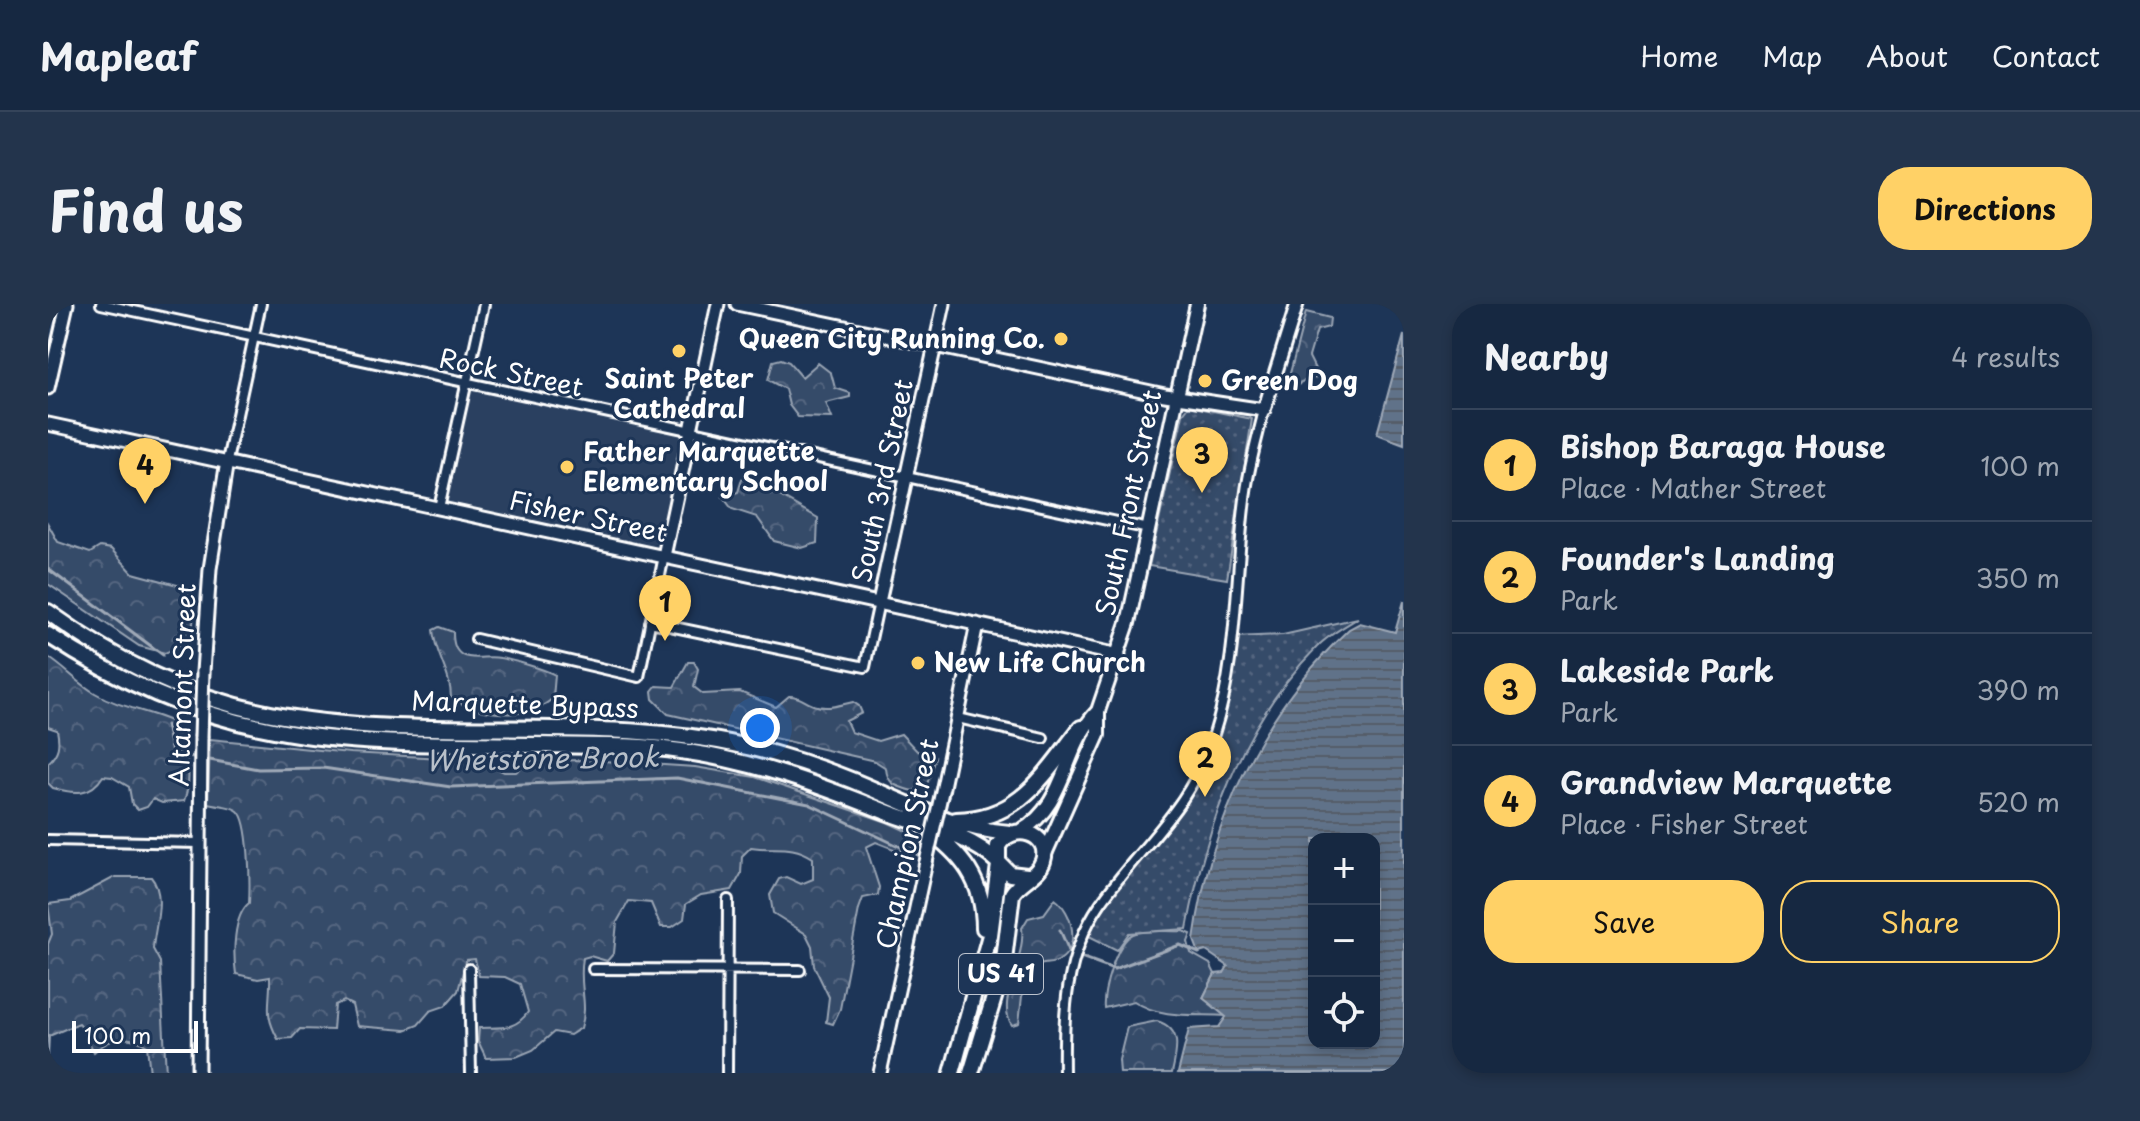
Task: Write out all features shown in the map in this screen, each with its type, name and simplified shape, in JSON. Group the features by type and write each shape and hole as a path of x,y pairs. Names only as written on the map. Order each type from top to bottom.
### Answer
{"highway":[{"name":"Marquette Bypass","path":"48,612 141,671 179,687 255,710 343,723 638,732 700,738 789,758 978,830 1015,832"},
{"name":"Marquette Bypass","path":"48,635 113,674 157,695 263,728 355,739 678,750 784,772 918,823 961,835 999,864"},
{"path":"949,820 990,816 1019,801 1081,728"},
{"name":"US 41","path":"918,823 955,851 973,876 984,909 983,955"},
{"path":"1015,832 1038,839 1044,856"},
{"name":"US 41","path":"952,1073 983,955 999,864 998,846 1015,832"},
{"name":"US 41","path":"971,1073 1003,968 1010,900 1027,876 1039,868 1044,856"},
{"name":"US 41","path":"999,864 1010,874 1027,876"}],"main road":[{"name":"South Front Street","path":"1044,856 1098,735 1098,711 1119,655 1197,304"},
{"name":"South Front Street","path":"1015,832 1049,808 1081,728 1098,711"}],"street":[{"path":"48,388 67,304"},
{"name":"Rock Street","path":"101,304 1149,529"},
{"name":"Altamont Street","path":"198,1073 201,737 210,569 227,461 261,304"},
{"path":"439,508 484,304"},
{"path":"476,639 639,677 718,304"},
{"path":"737,304 1178,396 1264,410"},
{"name":"South 3rd Street","path":"650,622 865,667 944,304"},
{"path":"1064,1073 1063,1013 1072,969 1082,941 1100,903 1179,809 1205,760 1223,698 1245,499 1264,410 1297,304"},
{"name":"Fisher Street","path":"48,424 1119,655"},
{"name":"Champion Street","path":"880,1073 977,624"},
{"path":"958,718 1043,738"},
{"path":"48,840 200,843"},
{"path":"727,1073 728,900"},
{"path":"469,969 471,1073"},
{"path":"593,969 800,970"}],"shaded area":[{"path":"1404,335 1404,444 1377,434"},
{"name":"Father Marquette Elementary School","path":"472,391 685,433 661,541 653,545 447,501"},
{"path":"1404,601 1404,1073 1178,1073 1189,1029 1219,1027 1226,1017 1203,998 1215,974 1224,973 1228,966 1206,951 1199,953 1194,940 1213,853 1227,811 1266,732 1290,695 1349,629 1360,623 1395,632"}],"green space":[{"path":"1306,312 1330,318 1329,327 1317,330 1309,357 1319,377 1301,382 1295,389 1287,385"},
{"path":"781,359 789,362 802,377 818,363 831,373 835,388 850,393 850,397 826,403 832,418 798,417 789,405 785,389 768,380 773,361"},
{"path":"1189,406 1252,419 1227,579 1149,566 1183,414"},
{"path":"742,479 750,479 818,518 817,543 802,548 774,541 757,517 732,509 723,497 738,492"},
{"path":"48,524 58,542 90,553 100,547 111,549 133,573 185,587 194,607 192,641 165,653 139,646 48,584"},
{"path":"1358,618 1321,643 1291,676 1248,742 1217,814 1187,929 1129,933 1117,950 1089,936 1116,888 1165,833 1189,798 1214,730 1234,637 1283,635"},
{"path":"439,627 453,632 454,645 462,655 505,659 555,675 553,698 530,711 503,713 475,709 451,698 434,639 433,630"},
{"path":"48,657 104,698 173,722 188,770 184,801 162,803 153,799 147,807 138,810 132,804 129,787 112,777 103,776 93,787 81,792 53,788 48,783 48,763 58,748 58,740 57,730 48,727"},
{"path":"688,662 694,662 698,669 694,687 703,694 740,692 776,707 789,696 824,707 853,702 862,713 846,721 851,732 878,741 901,734 917,751 935,757 927,785 908,790 891,782 886,768 875,761 668,714 653,699 652,691 656,686 674,687"},
{"path":"210,739 350,753 480,760 504,772 516,772 530,761 587,760 695,767 755,777 887,822 915,835 914,848 899,851 876,842 866,847 879,887 878,895 863,898 859,909 840,1009 833,1024 826,1022 829,997 814,966 812,946 806,934 773,913 770,895 779,879 786,877 801,884 813,879 813,858 790,849 751,847 742,856 741,874 732,890 701,895 686,904 684,919 672,927 661,927 651,903 629,901 617,922 614,953 607,961 590,956 583,958 584,1011 581,1028 570,1035 554,1032 533,1050 516,1057 486,1058 478,1041 479,1028 512,1025 528,1012 520,984 505,977 479,976 475,959 466,960 458,991 445,1006 430,1011 418,1025 405,1030 357,1026 352,1005 344,1001 335,1005 333,1030 300,1029 292,1038 278,1039 269,1015 270,977 258,979 236,974 237,926 249,903 247,840 238,811 208,803"},
{"path":"115,877 151,877 156,885 159,903 153,949 160,962 166,1073 150,1073 147,1046 133,1039 106,1043 94,1052 79,1023 49,1036 48,1057 48,944 52,934 48,904 70,901"},
{"path":"1055,899 1070,920 1070,947 1058,961 1039,965 1022,996 1019,1023 1012,1025 1007,1005 1020,953 1022,928 1028,918 1044,914"},
{"path":"1183,931 1191,934 1188,942 1191,953 1210,964 1215,974 1203,998 1226,1016 1167,1013 1134,1001 1104,1008 1111,968 1127,939 1144,932"},
{"path":"1157,1021 1171,1029 1174,1035 1176,1049 1172,1073 1120,1073 1119,1060 1127,1027"}],"waterway":[{"name":"Whetstone Brook","path":"48,569 163,655"},
{"name":"Whetstone Brook","path":"166,725 172,753 258,769 323,768 451,787 677,778 809,804 922,857"},
{"name":"Whetstone Brook","path":"1060,930 1070,953 1114,969 1180,945 1199,953"}],"place":[{"name":"Queen City Running Co.","path":"1061,339"},
{"name":"Saint Peter Cathedral","path":"679,351"},
{"name":"Green Dog","path":"1205,381"},
{"name":"Father Marquette Elementary School","path":"567,467"},
{"name":"Lakeside Park","path":"1202,493"},
{"name":"Grandview Marquette","path":"145,504"},
{"name":"Bishop Baraga House","path":"665,641"},
{"name":"New Life Church","path":"918,663"},
{"name":"Founder's Landing","path":"1205,797"}]}
